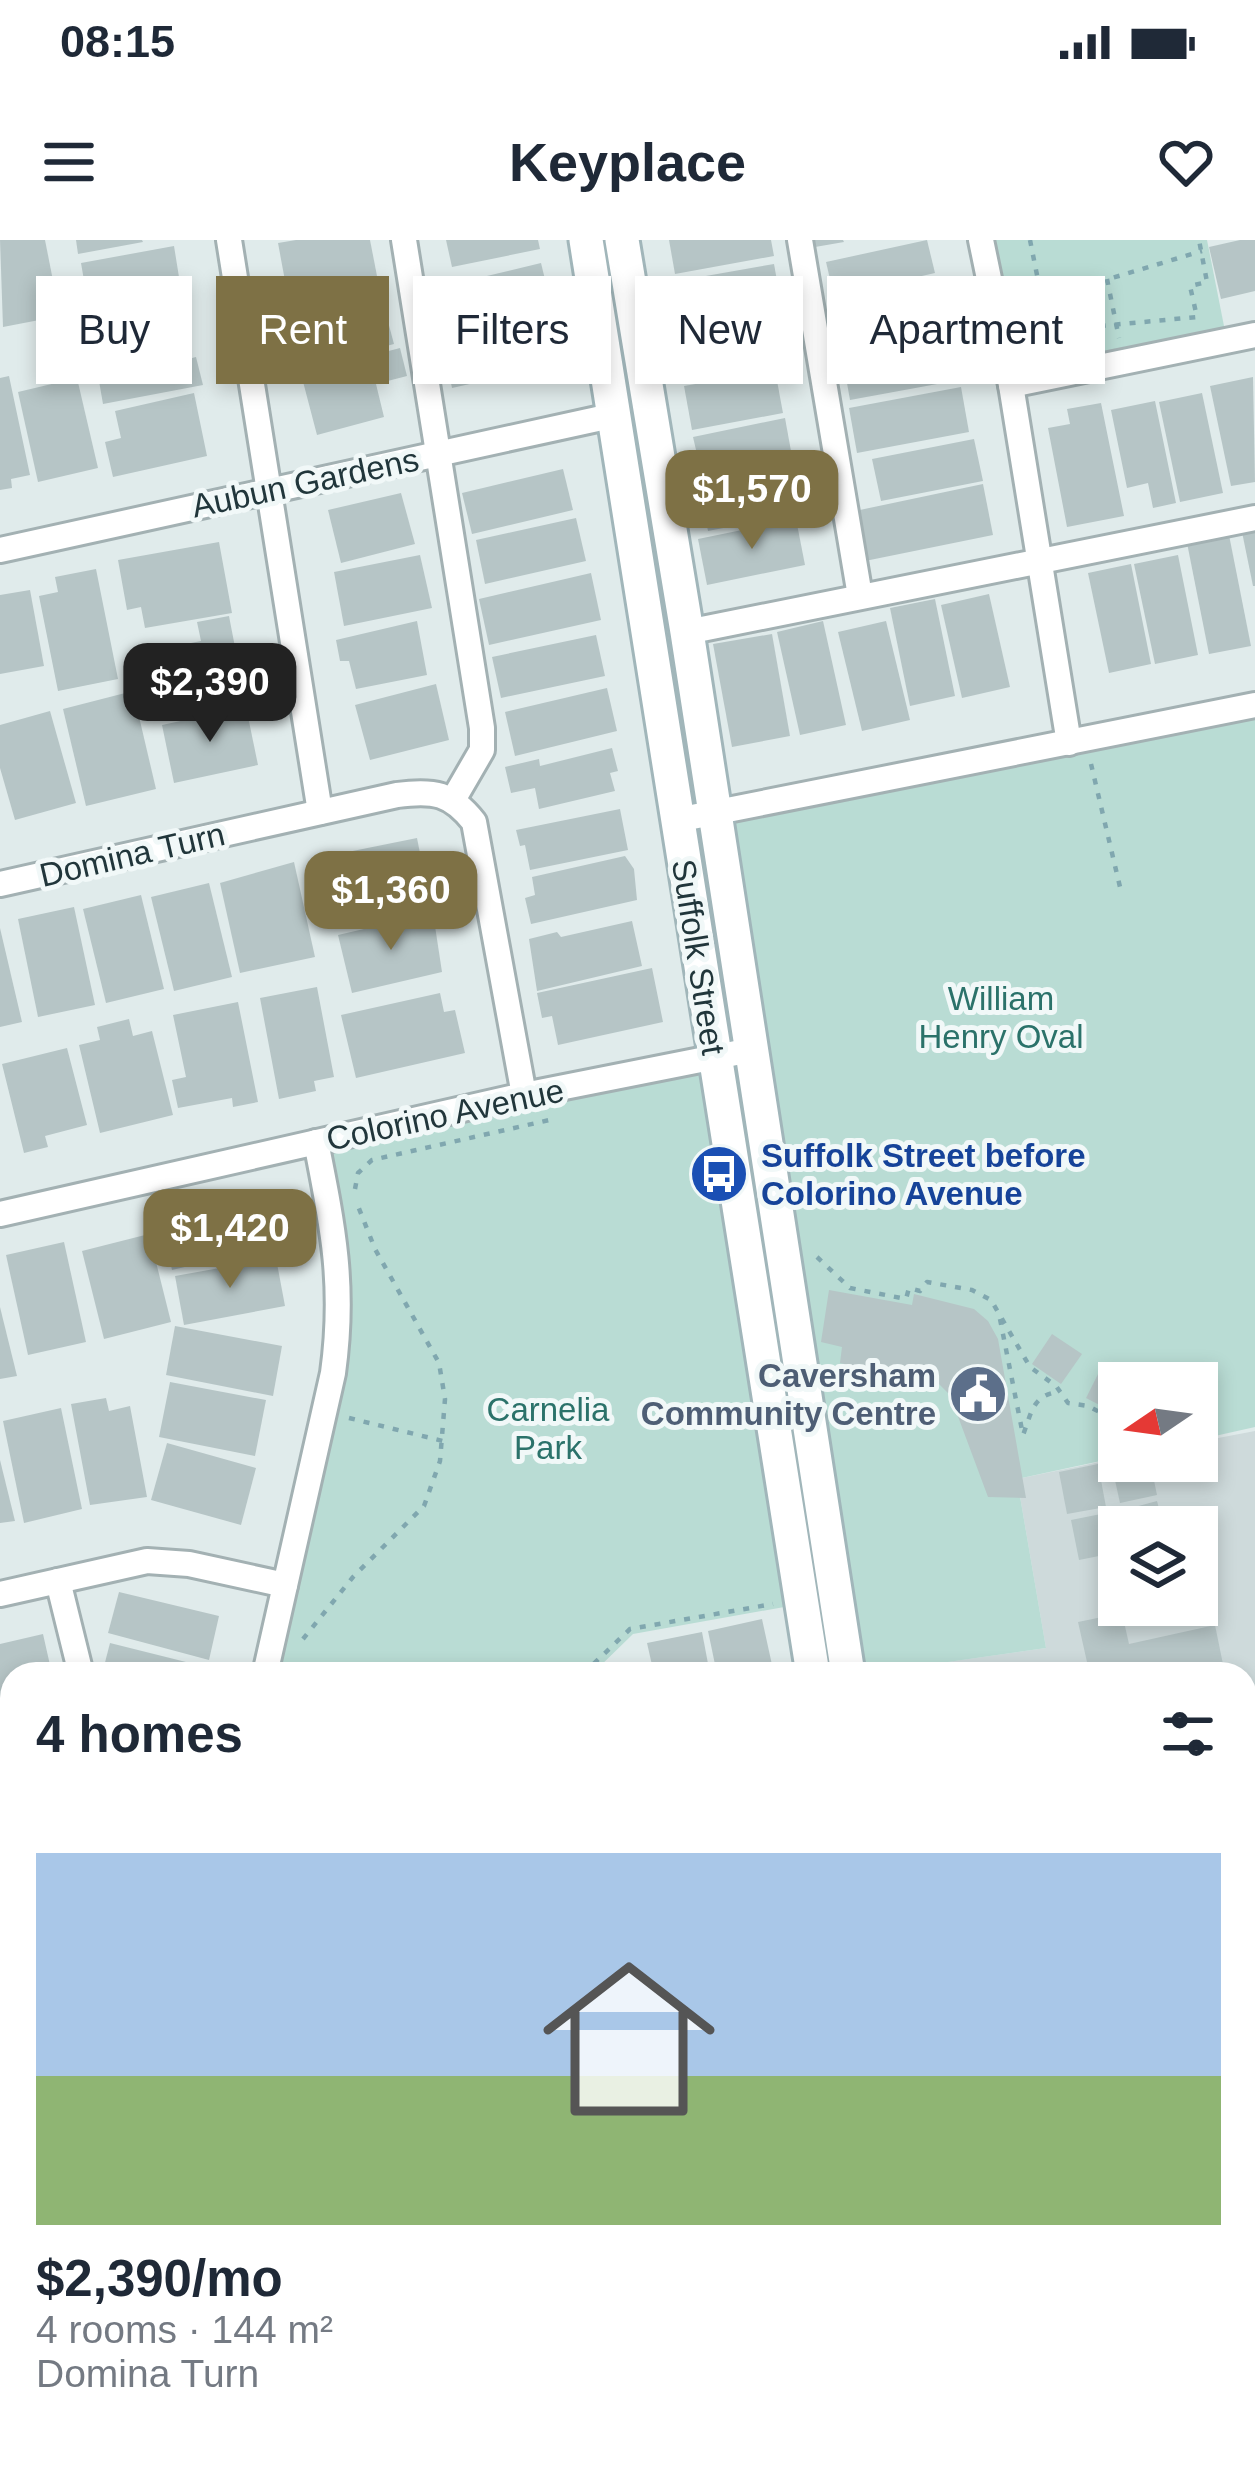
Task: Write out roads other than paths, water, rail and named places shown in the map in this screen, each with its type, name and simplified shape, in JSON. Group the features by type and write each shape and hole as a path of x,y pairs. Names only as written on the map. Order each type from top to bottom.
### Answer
{"street":[{"path":"229,240 320,812"},
{"path":"404,240 482,728 482,750 453,800 475,823 484,859 524,1095"},
{"name":"Suffolk Street","path":"586,240 810,1662"},
{"name":"Suffolk Street","path":"622,240 846,1662"},
{"path":"800,240 860,596"},
{"path":"981,240 1011,385 1069,743"},
{"path":"1011,385 1255,335"},
{"name":"Aubun Gardens","path":"0,550 611,416"},
{"path":"687,632 1255,518"},
{"path":"677,820 1255,705"},
{"name":"Domina Turn","path":"0,884 427,791 453,800"},
{"name":"Colorino Avenue","path":"0,1214 524,1095 751,1049"},
{"path":"268,1662 339,1330 337,1246 316,1142"},
{"path":"0,1594 147,1562 189,1564 285,1585"},
{"path":"58,1580 78,1662"}],"place":[{"name":"Suffolk Street before Colorino Avenue","path":"719,1174"},
{"name":"Caversham Community Centre","path":"978,1394"}],"park label":[{"name":"William Henry Oval","path":"1001,1017"},
{"name":"Carnelia Park","path":"548,1428"}]}
